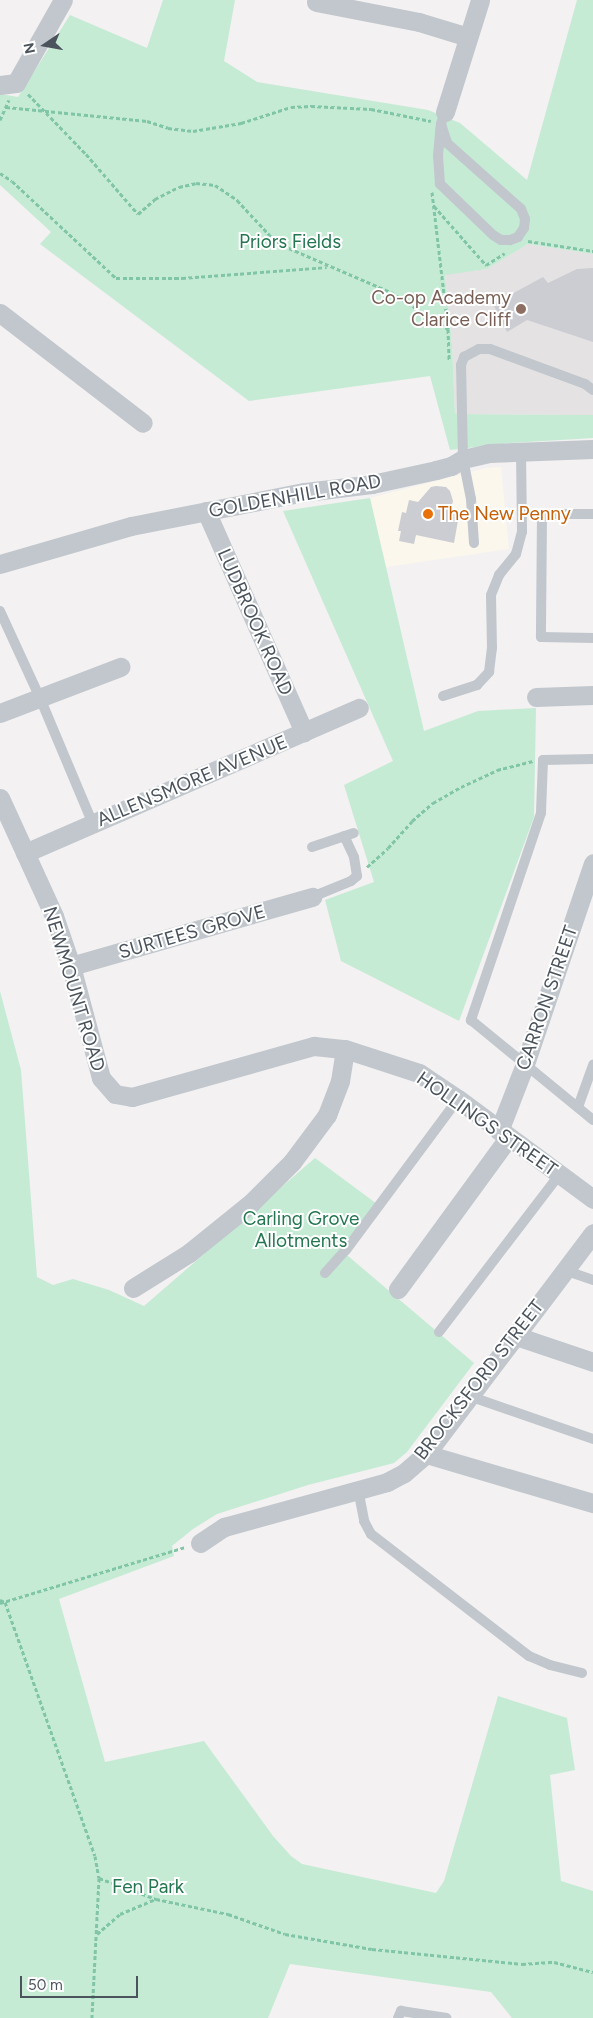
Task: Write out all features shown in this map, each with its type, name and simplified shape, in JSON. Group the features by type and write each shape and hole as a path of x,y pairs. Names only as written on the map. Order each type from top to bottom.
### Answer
{"street":[{"path":"13,81 63,0"},
{"path":"443,118 480,0"},
{"path":"316,2 418,22 468,37"},
{"path":"0,313 143,423"},
{"name":"GOLDENHILL ROAD","path":"0,564 131,526 305,492 372,484 451,466 463,459 489,453 593,449"},
{"name":"LUDBROOK ROAD","path":"206,511 304,732"},
{"path":"0,713 120,667"},
{"path":"536,697 593,695"},
{"name":"ALLENSMORE AVENUE","path":"25,853 359,708"},
{"name":"NEWMOUNT ROAD","path":"0,798 54,916 71,966 101,1078 115,1094"},
{"name":"CARRON STREET","path":"398,1289 503,1135 593,863"},
{"name":"SURTEES GROVE","path":"71,966 312,897"},
{"name":"HOLLINGS STREET","path":"115,1094 132,1097 314,1046 345,1049 420,1073 593,1199"},
{"path":"134,1288 189,1253 251,1202 292,1162 327,1115 340,1081 345,1049"},
{"name":"BROCKSFORD STREET","path":"200,1542 224,1527 387,1482 404,1473 426,1454 513,1336 593,1233"},
{"path":"513,1336 593,1362"},
{"path":"426,1454 593,1502"}],"lane":[{"path":"443,118 447,143 521,209 526,219 524,228 518,236 510,240 501,240 493,235 440,184 438,156 443,118"},
{"path":"474,544 471,499 463,459 461,365 464,357 471,352 490,349 585,384 593,390"},
{"path":"443,696 478,684 489,672 492,648 491,595 499,574 516,554 522,532 521,452"},
{"path":"593,514 542,514 541,627 541,637 593,638"},
{"path":"0,611 40,698 93,824"},
{"path":"593,759 543,760 541,813 471,1020 593,1120"},
{"path":"312,847 349,834 357,876 351,881 312,897"},
{"path":"578,1107 593,1064"},
{"path":"325,1273 346,1250 458,1099"},
{"path":"439,1332 558,1175"},
{"path":"564,1270 593,1280"},
{"path":"469,1396 593,1438"},
{"path":"358,1489 364,1521 371,1534 530,1656 550,1665 582,1673"},
{"path":"398,2018 401,2011 446,2018"}],"path":[{"path":"13,81 46,111 138,214 155,199 179,187 196,183 215,184 237,200 277,243 390,292 448,329"},
{"path":"6,107 147,121 168,128 193,131 241,123 291,107 371,109 443,118"},
{"path":"0,173 12,181 116,278 182,278 328,266"},
{"path":"430,184 448,329 449,368"},
{"path":"357,876 388,848 412,821 433,803 497,770 543,760"},
{"path":"0,1602 200,1542"},
{"path":"5,1602 95,1856 99,1878 92,2018"},
{"path":"99,1878 156,1899 228,1914 285,1934 372,1949 522,1964 554,1962 593,1972"},
{"path":"97,1934 120,1914 156,1899"}],"shaded area":[{"name":"Co-op Academy Clarice Cliff","path":"528,244 593,254 593,415 455,414 452,344 445,274 487,269"},
{"path":"501,467 509,549 386,567 370,498 486,468"}],"green space":[{"name":"Priors Fields","path":"163,0 235,0 224,61 257,82 428,110 460,123 527,180 577,0 593,0 593,254 528,244 487,269 445,275 452,344 455,414 593,415 593,438 511,443 450,450 430,376 249,401 40,244 51,232 0,185 0,94 18,97 70,15 147,48"},
{"path":"370,498 424,731 478,711 536,708 534,817 459,1021 341,961 325,900 374,882 344,785 393,761 283,511"},
{"path":"0,991 21,1070 37,1277 53,1285 73,1279 109,1290 144,1306 315,1158 377,1204 341,1250 474,1363 407,1452 394,1463 308,1485 217,1514 193,1529 172,1546 174,1556 59,1599 105,1762 204,1741 273,1836 291,1856 302,1864 436,1893 444,1881 498,1696 567,1718 575,1770 550,1775 561,1881 593,1891 593,2018 512,2018 491,1992 290,1964 268,2018 0,2018"}],"building":[{"path":"593,268 593,342 527,320 507,332 493,304 543,277 548,283 577,269"},
{"name":"The New Penny","path":"431,487 446,487 450,491 453,501 450,513 459,515 454,543 416,535 414,544 399,541 401,531 398,531 402,512 406,513 409,500 418,502"}],"place":[{"name":"Co-op Academy Clarice Cliff","path":"521,309"},
{"name":"The New Penny","path":"428,514"}],"park label":[{"name":"Carling Grove Allotments","path":"301,1230"},
{"name":"Fen Park","path":"148,1887"}]}
